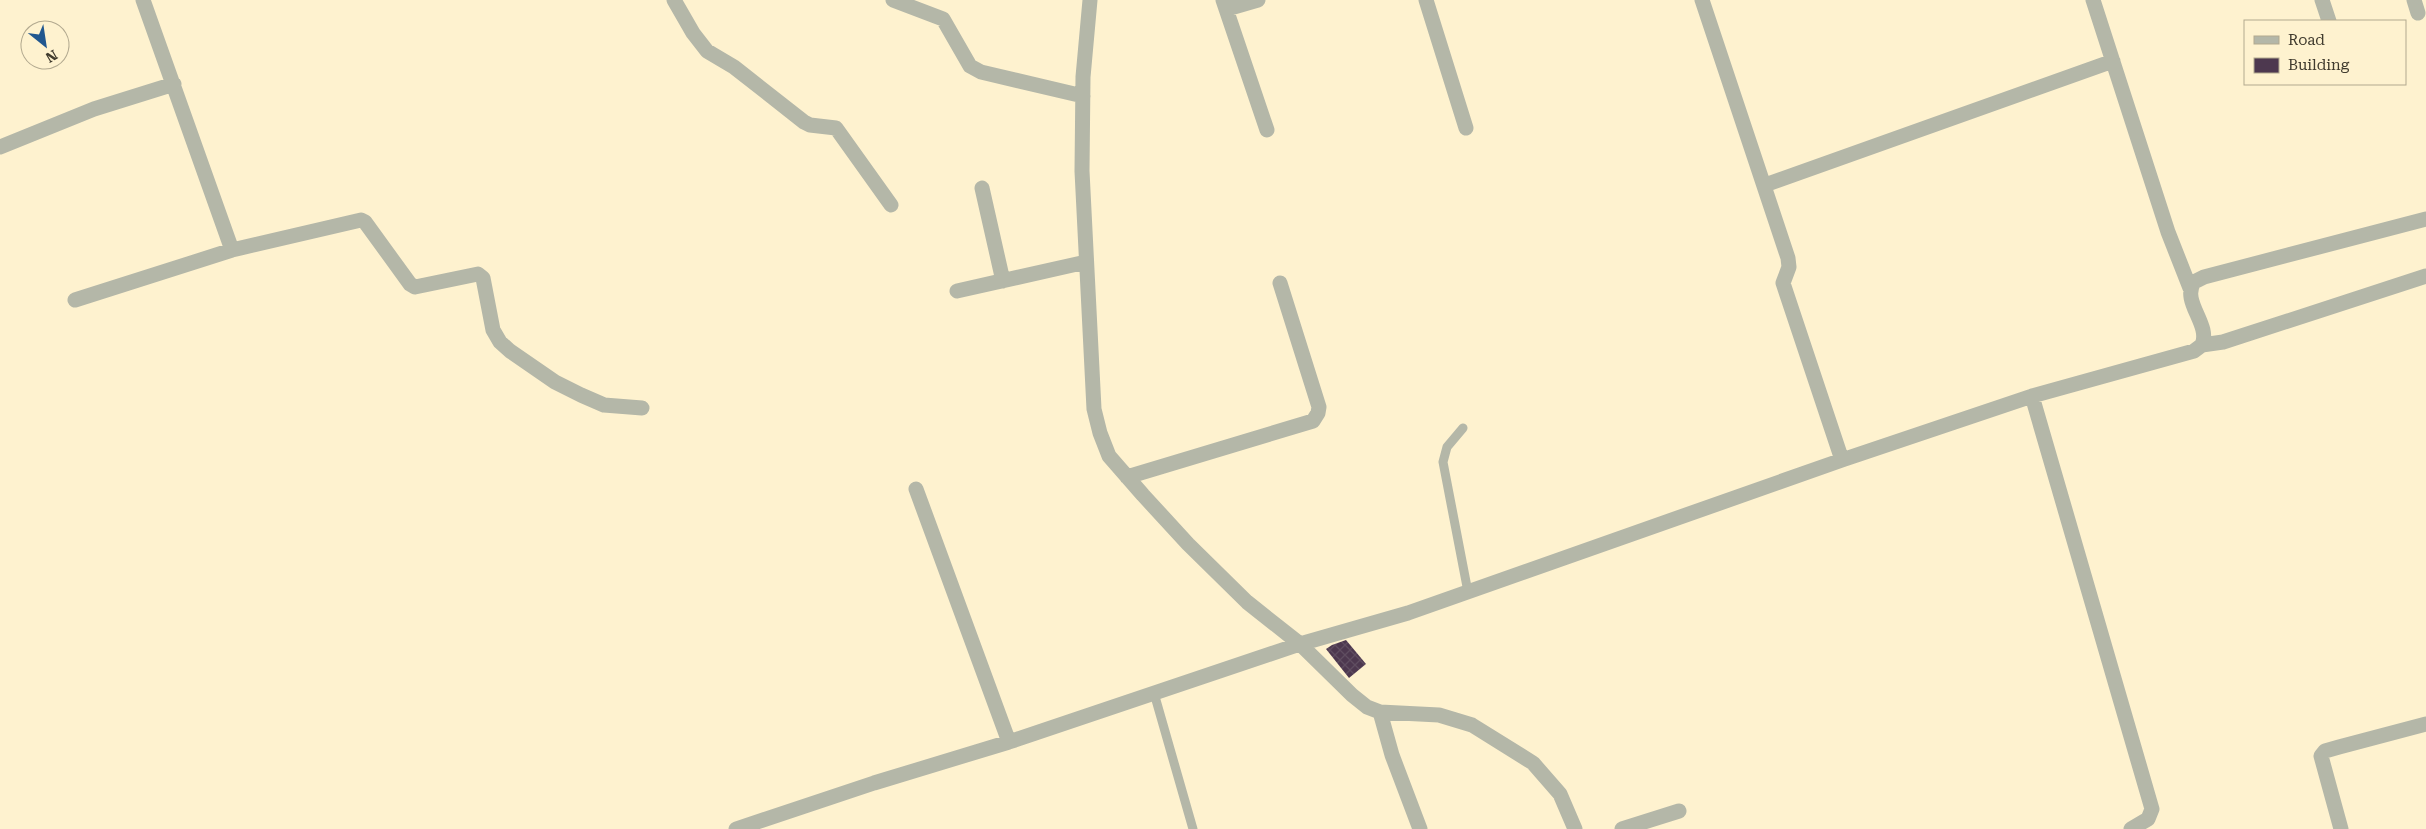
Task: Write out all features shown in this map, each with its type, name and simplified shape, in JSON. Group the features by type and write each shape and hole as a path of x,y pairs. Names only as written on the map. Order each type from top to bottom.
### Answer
{"street":[{"path":"143,0 232,250"},
{"path":"674,0 693,33 707,51 734,67 767,95 804,122 810,125 836,128 891,205"},
{"path":"892,0 942,19 962,56 970,66 982,72 1083,96"},
{"path":"1092,0 1083,96 1082,171 1094,409 1109,456 1188,544 1240,595 1300,644 1352,695 1367,706 1380,712 1440,715 1472,725 1533,763 1560,794 1575,829"},
{"path":"1258,0 1225,4 1267,130"},
{"path":"1426,0 1466,128"},
{"path":"1702,0 1789,263 1783,283 1842,460"},
{"path":"2093,0 2168,232 2190,288 2190,294 2204,335 2202,345"},
{"path":"2322,0 2330,20"},
{"path":"1764,184 2113,61"},
{"path":"0,147 94,109 174,84"},
{"path":"982,188 1003,281"},
{"path":"75,300 232,250 361,220 365,222 410,284 415,287 478,274 483,278 493,330 500,342 555,382 604,405 642,408"},
{"path":"2190,288 2194,282 2204,277 2426,220"},
{"path":"957,291 1086,262"},
{"path":"736,829 874,783 1009,742 1300,644 1408,613 1842,460 2032,396 2176,357 2194,351 2202,345 2223,342 2426,276"},
{"path":"1127,477 1299,427 1313,421 1318,414 1319,407 1280,283"},
{"path":"2032,396 2152,809 2148,818 2131,829"},
{"path":"916,489 1009,742"},
{"path":"1380,712 1392,755 1420,829"},
{"path":"2340,829 2321,756 2325,751 2426,724"},
{"path":"1622,829 1679,811"}],"lane":[{"path":"1463,428 1447,447 1443,462 1468,592"},
{"path":"1154,693 1193,829"}],"building":[{"path":"1346,640 1366,664 1349,678 1326,649"}]}
